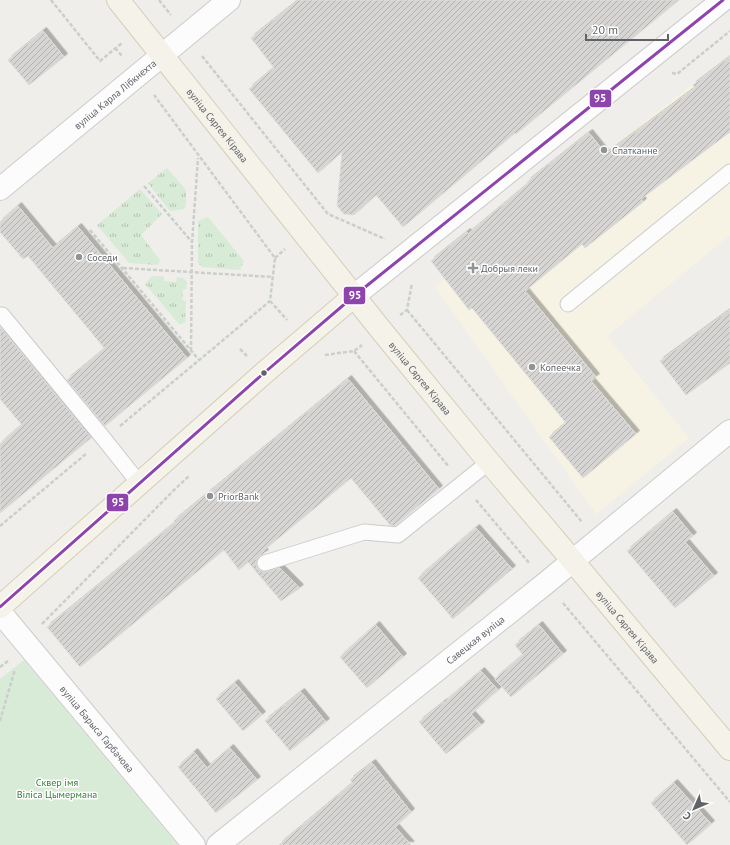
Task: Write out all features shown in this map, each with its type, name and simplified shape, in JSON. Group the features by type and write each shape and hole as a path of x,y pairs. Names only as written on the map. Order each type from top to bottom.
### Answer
{"main road":[{"name":"вуліца Сяргея Кірава","path":"118,0 488,462 730,749"},
{"path":"0,607 264,373 354,296"}],"street":[{"name":"вуліца Карла Лібкнехта","path":"0,189 229,0"},
{"path":"354,296 723,0"},
{"name":"Савецкая вуліца","path":"218,845 546,583 730,431"},
{"name":"вуліца Барыса Гарбачова","path":"0,612 194,845"}],"lane":[{"path":"568,304 730,172"},
{"path":"2,315 140,483"},
{"path":"265,563 364,532 398,535 488,462"}],"path":[{"path":"51,0 100,61"},
{"path":"159,0 328,214 391,241"},
{"path":"0,526 270,301 275,258 155,97"},
{"path":"191,351 192,243 198,156"},
{"path":"144,186 192,243"},
{"path":"90,230 199,360"},
{"path":"122,268 273,277"},
{"path":"412,281 407,310 598,540"},
{"path":"325,355 354,351"},
{"path":"0,667 24,641 195,470"},
{"path":"546,583 730,802"},
{"path":"0,720 15,668"}],"shaded area":[{"path":"730,55 730,235 607,336 689,438 596,514 435,287"}],"green space":[{"path":"167,168 186,190 186,206 184,209 170,211 148,183"},
{"path":"140,189 162,214 141,235 160,260 158,265 129,263 97,225"},
{"path":"208,217 244,261 240,270 202,267 198,263 198,221"},
{"path":"152,276 164,277 164,281 176,282 177,277 183,278 187,282 186,289 183,289 182,300 186,301 185,323 179,324 145,284"},
{"name":"Сквер імя Віліса Цымермана","path":"24,660 178,845 0,845 0,679"}],"building":[{"path":"299,0 679,0 516,134 515,133 403,227 376,195 354,215 344,214 337,206 342,152 318,173 249,89 274,68 251,38"},
{"path":"43,31 64,57 29,85 8,60"},
{"path":"730,57 730,132 641,199 643,202 585,248 582,244 525,291 596,377 591,381 636,434 583,478 549,437 566,423 472,308 469,310 431,261 467,232 468,234 528,184 527,182 589,133 606,154 695,88 693,85"},
{"path":"18,206 53,248 78,227 187,358 105,426 67,380 105,349 28,256 23,259 0,232 0,222"},
{"path":"730,310 730,363 686,395 660,361"},
{"path":"0,327 91,438 0,513 0,444 22,425 0,399"},
{"path":"348,379 439,489 394,526 390,525 351,478 263,551 265,553 258,557 256,561 256,565 259,570 263,572 280,568 300,588 281,601 248,562 239,570 224,550 80,667 47,627"},
{"path":"673,512 693,536 685,542 714,576 675,608 627,551"},
{"path":"476,528 512,569 453,619 418,578"},
{"path":"376,625 403,657 367,688 340,657"},
{"path":"539,625 563,654 511,697 495,679 523,655 515,645"},
{"path":"481,671 498,690 471,714 481,725 446,754 419,722 444,703"},
{"path":"235,683 262,715 243,731 216,699"},
{"path":"301,692 326,722 290,751 265,721"},
{"path":"230,748 257,780 216,813 178,767 194,752 207,768"},
{"path":"372,763 411,812 395,827 411,845 279,845 353,783 350,780"},
{"path":"674,783 711,824 687,845 651,803"}],"transit line":[{"name":"95","path":"0,607 264,373 354,296 723,0"}],"place":[{"name":"Спатканне","path":"604,150"},
{"name":"Соседи","path":"79,257"},
{"name":"Добрыя леки","path":"473,268"},
{"name":"Копеечка","path":"532,367"},
{"name":"PriorBank","path":"210,496"}]}
